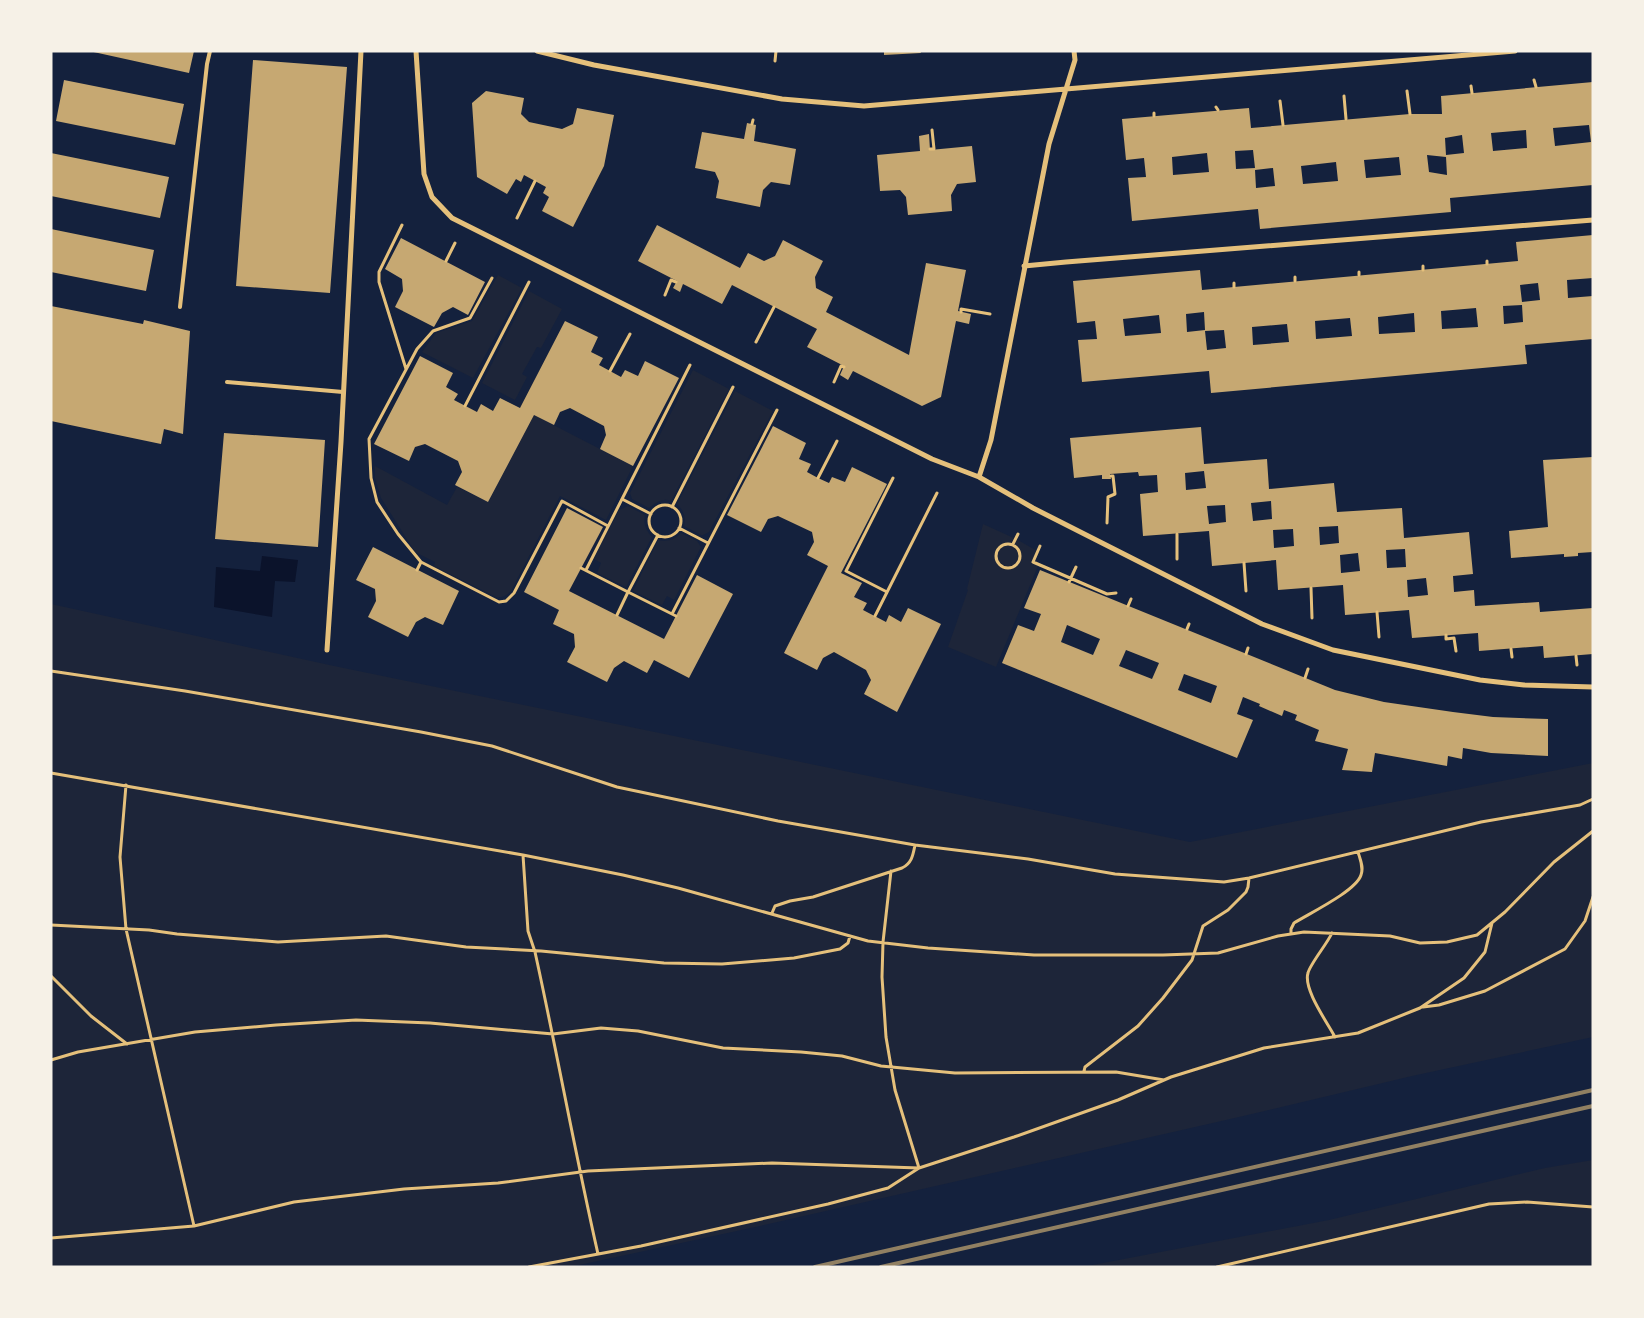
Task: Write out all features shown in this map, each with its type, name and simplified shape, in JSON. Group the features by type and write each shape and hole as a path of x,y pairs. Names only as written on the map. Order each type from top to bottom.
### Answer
{"street":[{"path":"327,650 344,392 361,51"},
{"path":"416,51 424,174 432,197 452,218 932,459 978,477 1033,508 1262,624 1333,650 1480,680 1524,685 1593,687"},
{"path":"537,51 594,65 782,99 864,106 1515,51"},
{"path":"978,477 991,440 1048,144 1075,60 1074,51"},
{"path":"1024,266 1593,220"}],"lane":[{"path":"180,307 210,51"},
{"path":"227,382 344,392"}],"path":[{"path":"775,61 776,51"},
{"path":"1534,80 1536,87"},
{"path":"1471,86 1472,93"},
{"path":"1407,91 1410,114"},
{"path":"1344,96 1346,119"},
{"path":"1280,101 1283,125"},
{"path":"930,149 934,148 932,130"},
{"path":"516,218 536,181"},
{"path":"402,225 379,272 379,282 406,369"},
{"path":"446,261 455,243"},
{"path":"492,278 470,318 432,331 417,349 369,439 370,478 376,502 421,562 498,602 506,601 514,593 562,501 608,526"},
{"path":"665,295 671,280 676,282"},
{"path":"466,406 529,282"},
{"path":"756,342 774,307"},
{"path":"961,312 961,309 990,314"},
{"path":"610,371 630,334"},
{"path":"586,570 690,365"},
{"path":"834,382 841,366 844,367"},
{"path":"672,507 733,387"},
{"path":"581,568 674,615 708,543 777,410"},
{"path":"818,478 837,441"},
{"path":"1107,523 1108,497 1115,494 1113,476 1111,476"},
{"path":"886,592 846,571 893,478"},
{"path":"875,616 937,493"},
{"path":"622,499 651,514"},
{"path":"660,506 672,507 680,516 679,528 670,536 658,535 653,532 650,526 651,514 654,509 660,506"},
{"path":"679,528 708,543"},
{"path":"1013,544 1018,534"},
{"path":"1177,534 1177,559"},
{"path":"617,615 658,535"},
{"path":"1004,544 1013,544 1020,551 1020,560 1013,567 1004,567 996,560 997,550 1004,544"},
{"path":"1040,546 1033,562 1070,580 1107,594 1116,593"},
{"path":"417,570 421,562"},
{"path":"1244,563 1246,591"},
{"path":"1070,580 1076,567"},
{"path":"1311,588 1312,618"},
{"path":"1128,606 1131,599"},
{"path":"1378,612 1379,637"},
{"path":"1187,629 1189,624"},
{"path":"1446,635 1446,639 1454,638 1456,651"},
{"path":"1246,654 1248,648"},
{"path":"1511,649 1512,658"},
{"path":"1576,656 1577,664"},
{"path":"1305,678 1308,669"},
{"path":"51,671 194,693 492,746 617,788 778,821 915,845 1028,859 1115,874 1224,882 1249,878 1481,822 1580,805 1593,799"},
{"path":"51,773 523,855 678,888 850,936 882,942 928,948 1034,955 1218,953 1291,933 1304,932 1390,936 1420,943 1447,942 1478,934 1505,912 1554,862 1593,831"},
{"path":"126,785 120,857 126,929 194,1226"},
{"path":"772,913 775,906 813,897 908,865 912,859 915,845"},
{"path":"1291,933 1294,923 1348,890 1358,881 1362,873 1358,851"},
{"path":"523,855 528,931 535,952 553,1034 579,1172 598,1254"},
{"path":"891,871 882,942 886,1037 895,1090 919,1168"},
{"path":"1084,1072 1085,1067 1138,1026 1189,965 1203,926 1228,910 1246,892 1249,878"},
{"path":"1420,1008 1439,1005 1485,991 1565,949 1586,921 1593,897"},
{"path":"529,1267 650,1244 819,1206 888,1188 919,1168 1118,1100 1164,1080 1264,1048 1358,1033 1420,1008 1464,978 1485,952 1492,922"},
{"path":"51,924 278,942 386,936 466,947 664,963 722,964 794,958 840,949 848,944 850,936"},
{"path":"1332,933 1308,973 1308,985 1335,1037"},
{"path":"51,976 91,1016 127,1044"},
{"path":"51,1060 78,1052 150,1039 224,1030 356,1020 430,1023 553,1034 601,1028 638,1031 724,1048 842,1056 881,1066 955,1073 1116,1072 1164,1080"},
{"path":"51,1238 194,1226 294,1202 404,1189 498,1183 579,1172 772,1163 919,1168"},
{"path":"1217,1267 1489,1204 1527,1202 1593,1207"}],"shaded area":[{"path":"498,275 522,288 473,378 422,352 436,333 472,321"},
{"path":"529,291 562,309 541,348 537,347 522,374 527,377 515,400 482,383"},
{"path":"693,370 729,389 671,501 662,500 649,508 632,499 630,493"},
{"path":"735,391 773,411 709,532 701,535 684,526 684,514 677,504"},
{"path":"534,415 633,466 606,520 560,496 511,591 505,596 496,597 434,566 435,562 415,552 381,498 375,478 375,466 447,505 457,487 488,502"},
{"path":"628,506 645,515 644,521 652,537 626,587 597,573 601,563 594,559 619,510"},
{"path":"983,524 1039,552 1034,564 1038,566 996,667 948,647 968,590"},
{"path":"681,533 697,541 701,547 674,600 667,596 662,605 633,591 658,540 671,540"},
{"path":"262,556 298,560 295,582 275,581 272,617 214,607 216,567 260,571"},
{"path":"51,604 334,666 1190,842 1593,763 1593,1037 1412,1076 760,1226 570,1267 51,1267"},
{"path":"1593,1160 1593,1267 1082,1267 1329,1220 1545,1168"}],"building":[{"path":"89,51 194,51 189,73"},
{"path":"884,51 920,51 921,53 884,55"},
{"path":"253,60 347,67 330,293 236,286"},
{"path":"64,80 184,104 175,145 56,121"},
{"path":"1593,82 1593,185 1450,198 1451,212 1260,229 1258,209 1132,221 1128,178 1146,177 1144,158 1126,160 1122,119 1249,108 1251,128 1410,114 1442,114 1441,96","holes":["1589,125 1591,142 1555,146 1553,128","1526,130 1527,148 1493,151 1491,133","1462,135 1464,153 1446,155 1445,138","1253,150 1255,168 1236,169 1235,151","1207,153 1209,172 1173,175 1172,157","1427,155 1446,157 1447,175 1429,172","1399,157 1401,175 1366,178 1364,160","1336,162 1338,181 1303,184 1301,166","1273,168 1275,186 1256,188 1255,170"]},
{"path":"486,91 524,98 521,114 529,122 562,129 573,124 577,108 614,115 604,166 573,227 542,211 549,197 543,193 546,187 524,175 521,182 516,179 507,194 477,177 472,103"},
{"path":"747,123 756,125 754,141 796,149 790,185 771,182 763,190 760,207 716,198 719,181 715,172 695,168 702,132 744,139"},
{"path":"929,134 930,150 972,146 976,182 957,184 951,195 952,211 908,215 906,197 900,190 880,191 877,155 920,151 919,136"},
{"path":"51,153 169,177 160,218 51,196"},
{"path":"657,225 740,268 748,253 764,261 775,256 783,240 823,261 815,277 816,288 833,297 826,312 909,355 926,263 966,270 958,311 971,314 969,324 956,321 941,397 922,406 853,371 848,380 840,375 844,366 807,347 817,329 732,285 722,304 683,284 680,292 673,288 677,281 638,261"},
{"path":"51,229 154,250 146,291 51,272"},
{"path":"1593,235 1593,278 1567,280 1568,298 1593,296 1593,339 1525,345 1527,364 1211,393 1209,371 1082,382 1078,340 1097,339 1095,321 1077,323 1073,281 1200,270 1202,290 1518,261 1516,242","holes":["1538,283 1540,300 1522,302 1520,285","1522,305 1523,322 1504,324 1503,306","1476,308 1478,327 1442,329 1441,311","1204,312 1205,330 1187,332 1186,314","1414,313 1415,332 1379,334 1378,317","1159,315 1161,333 1125,336 1123,319","1350,318 1352,336 1316,339 1315,321","1287,324 1289,342 1253,345 1252,327","1224,330 1226,348 1207,350 1205,331"]},
{"path":"401,238 485,282 468,315 453,307 442,313 434,327 395,307 403,291 402,279 385,269"},
{"path":"51,306 143,324 144,320 190,331 183,434 164,429 161,444 51,421"},
{"path":"565,321 598,337 591,352 603,358 599,365 621,377 625,370 638,376 645,361 679,378 633,466 600,449 606,435 604,426 570,408 560,412 554,425 534,415 488,502 455,485 462,472 458,461 425,444 415,447 409,461 374,444 420,356 453,373 446,387 458,394 454,400 477,412 481,404 493,411 500,398 520,408"},
{"path":"773,426 806,443 799,459 811,464 807,472 818,478 829,483 832,477 845,482 852,467 887,484 841,573 862,583 854,597 867,603 863,610 886,622 889,615 901,622 908,608 941,624 897,712 864,694 871,680 866,670 834,652 823,658 817,670 784,653 828,566 807,555 814,542 812,532 778,516 768,519 761,532 727,515"},
{"path":"1201,427 1204,464 1267,459 1269,489 1334,483 1337,512 1402,508 1404,538 1469,532 1473,574 1453,576 1454,592 1474,590 1475,606 1539,602 1540,612 1593,608 1593,654 1544,658 1543,646 1479,651 1478,633 1412,638 1409,610 1345,615 1343,585 1278,590 1276,560 1212,566 1209,531 1143,536 1140,494 1158,492 1157,475 1139,476 1138,472 1110,474 1111,479 1102,479 1102,475 1074,478 1070,438","holes":["1204,471 1206,488 1186,490 1185,473","1271,501 1272,519 1253,521 1251,503","1225,505 1226,522 1209,524 1207,506","1338,526 1339,543 1320,545 1319,527","1293,529 1294,546 1274,548 1273,530","1405,549 1406,567 1387,568 1386,550","1358,553 1360,571 1341,573 1340,555","1426,578 1428,595 1408,597 1407,580"]},
{"path":"224,433 325,440 318,547 215,539"},
{"path":"1593,457 1593,552 1578,553 1578,556 1564,557 1564,554 1511,558 1509,531 1548,527 1543,460"},
{"path":"567,508 603,527 569,591 664,639 697,575 733,594 689,678 654,660 647,673 624,661 614,668 607,682 567,662 575,647 574,634 553,624 559,610 524,592"},
{"path":"373,547 459,591 443,625 425,617 416,622 408,637 368,617 376,601 375,589 356,580"},
{"path":"1040,570 1335,690 1384,702 1453,712 1493,717 1548,719 1548,756 1491,753 1463,748 1462,759 1448,756 1447,766 1375,753 1372,772 1342,770 1348,749 1315,741 1319,730 1295,720 1297,715 1284,710 1282,716 1243,697 1237,714 1253,720 1237,758 1002,663 1018,625 1034,631 1041,614 1024,608","holes":["1067,625 1100,639 1093,655 1061,642","1126,650 1159,663 1152,679 1119,666","1184,674 1217,686 1211,703 1178,690"]}],"railway":[{"path":"815,1267 1593,1090"},
{"path":"881,1267 1593,1106"}]}
